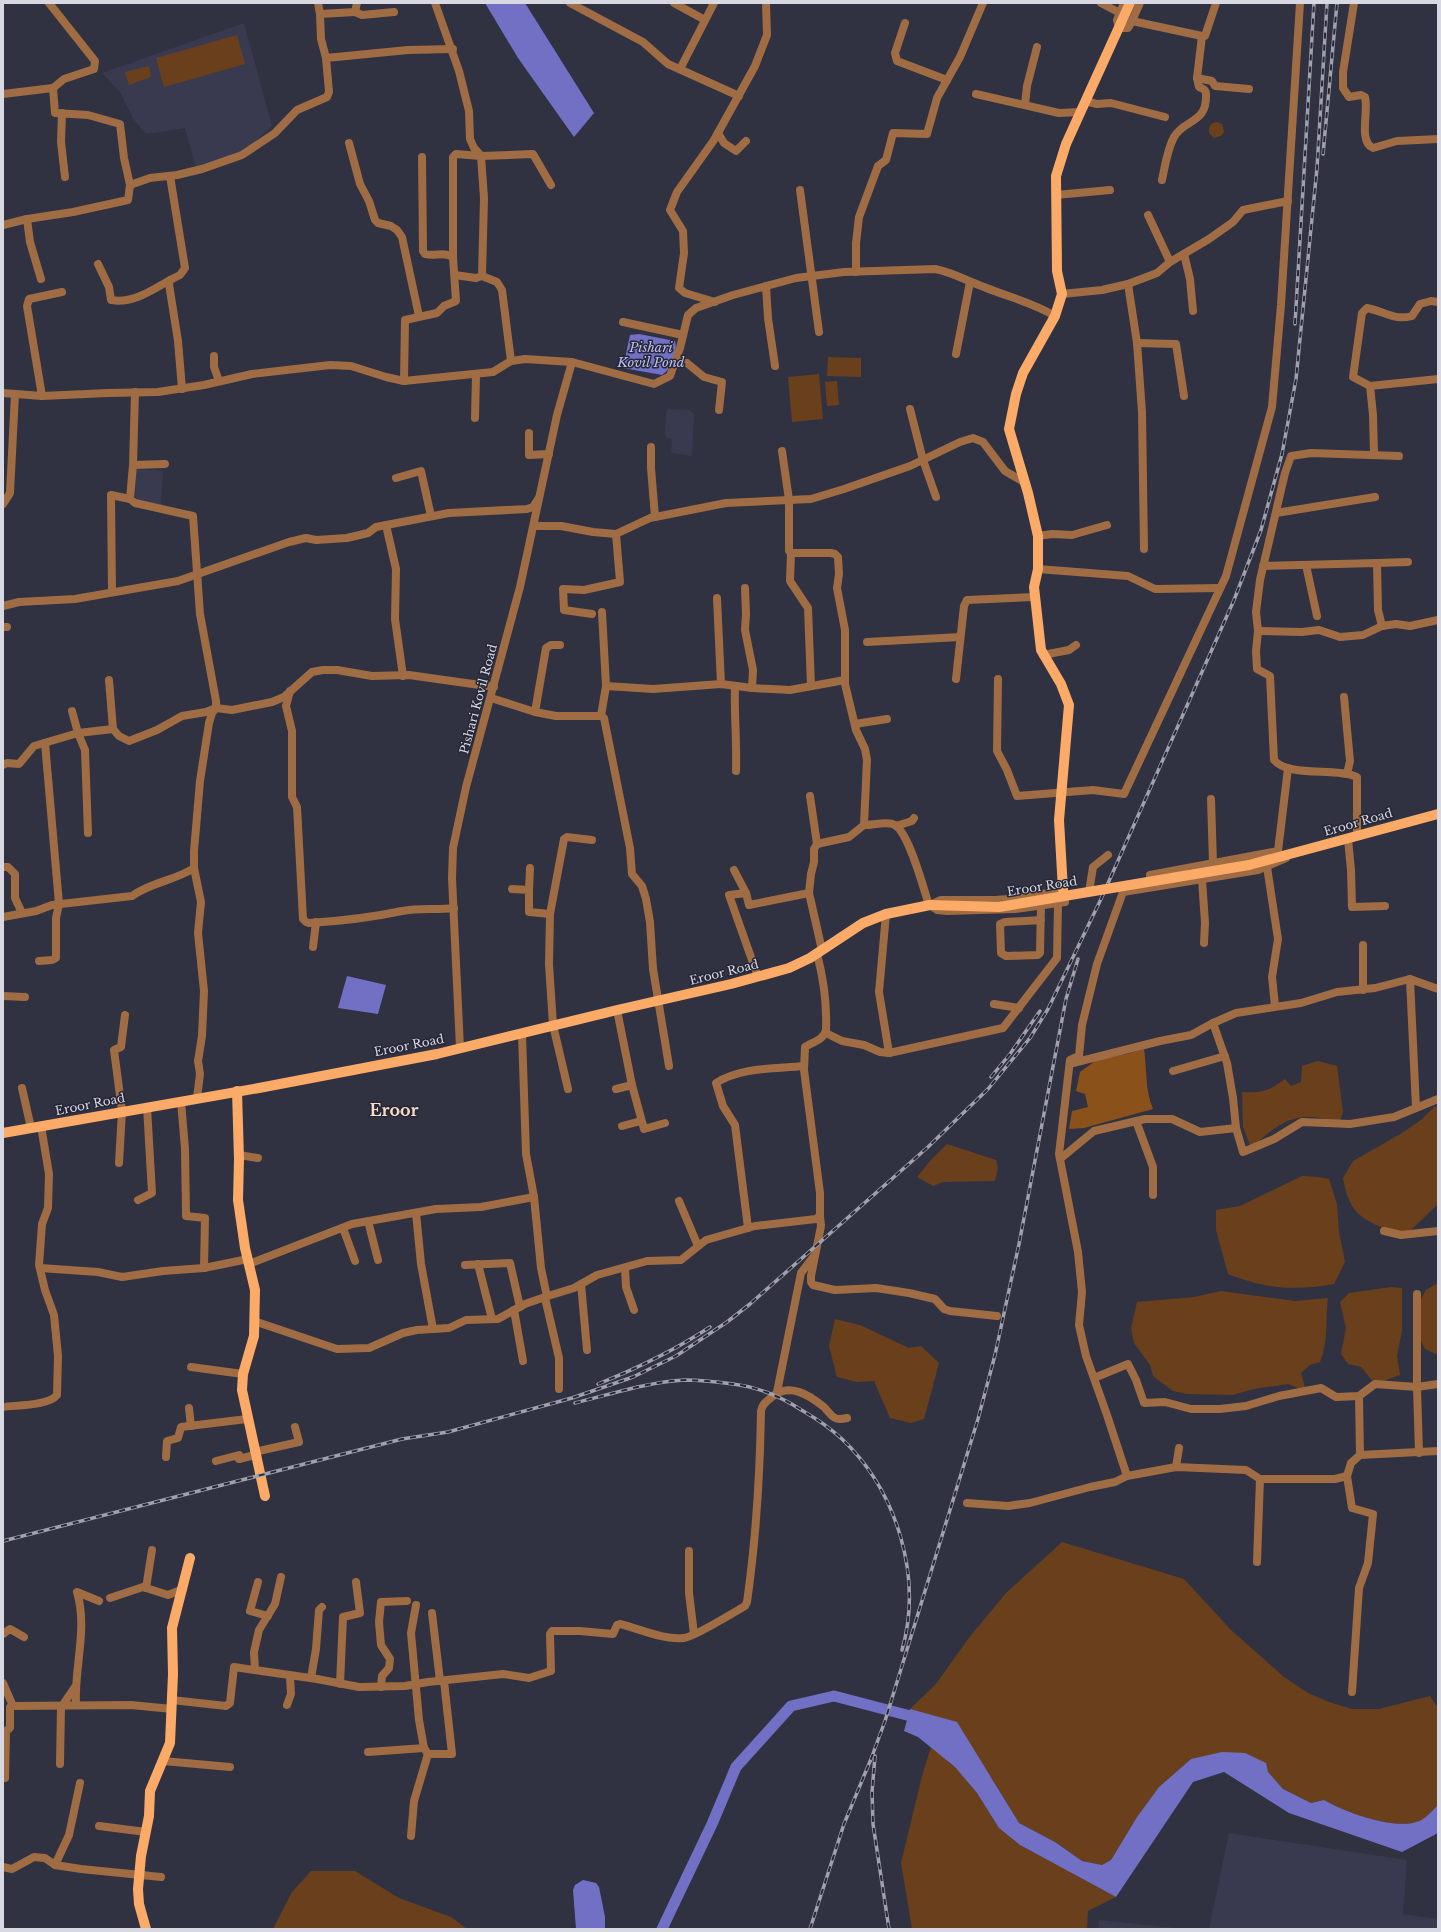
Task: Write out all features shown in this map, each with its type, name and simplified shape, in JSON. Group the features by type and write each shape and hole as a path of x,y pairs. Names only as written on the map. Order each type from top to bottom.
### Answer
{"main road":[{"path":"1064,890 1059,820 1069,705 1061,684 1041,650 1034,597 1034,587 1038,569 1038,536 1009,429 1016,394 1023,373 1055,316 1062,294 1058,271 1056,195 1056,176 1059,164 1080,112 1120,28 1130,3"},
{"name":"Eroor Road","path":"3,1133 237,1092 460,1048 758,977 789,968 819,952 863,923 886,914 929,905 999,907 1249,865 1275,856 1297,853 1438,814"},
{"path":"237,1092 239,1155 238,1200 256,1290 254,1336 243,1374 242,1390 247,1419 264,1486 265,1496"},
{"path":"146,1929 139,1904 139,1874 141,1856 149,1816 150,1790 170,1743 173,1650 172,1628 190,1558"}],"street":[{"path":"3,94 53,88 64,80 94,69 96,65 95,60 49,3"},
{"path":"130,185 150,178 202,170 242,155 275,133 297,110 327,97 329,92 326,58 322,39 318,3"},
{"path":"355,12 357,3"},
{"path":"435,3 453,49 469,111 470,139 474,148 481,156 484,198 482,276"},
{"path":"570,3 643,42 668,64 739,96"},
{"path":"674,3 705,20"},
{"path":"680,69 714,3"},
{"path":"715,302 685,293 679,288 684,253 683,231 670,210 677,192 718,133 755,66 767,35 766,3"},
{"path":"856,272 856,243 859,217 878,166 886,160 893,133 927,134 937,98 960,57 983,3"},
{"path":"1101,3 1120,13"},
{"path":"1124,3 1117,20 1120,28 1128,28 1140,3"},
{"path":"1162,180 1170,146 1174,137 1178,131 1200,117 1204,109 1206,92 1203,88 1199,87 1197,78 1202,36 1205,36 1216,3"},
{"path":"998,679 997,751 1007,770 1017,796 1093,790 1124,794 1226,576 1272,407 1288,201 1300,3"},
{"path":"1354,3 1343,72 1343,88 1349,97 1360,95 1365,97 1367,109 1365,136 1367,144 1373,148 1397,141 1438,139"},
{"path":"320,14 355,12 362,15 394,12"},
{"path":"1132,21 1202,36"},
{"path":"905,23 895,53 897,62 948,80"},
{"path":"1025,105 1027,86 1037,47"},
{"path":"326,58 408,50 453,49"},
{"path":"1197,78 1212,81 1215,86 1249,89"},
{"path":"3,225 128,200 130,185 124,158 120,124 88,115 55,113 53,88"},
{"path":"976,94 1059,113 1080,112"},
{"path":"1085,101 1097,104 1111,103 1165,117"},
{"path":"62,113 61,142 65,177"},
{"path":"718,133 724,143 736,151 746,141"},
{"path":"349,143 360,184 369,201 375,220 378,223 391,226 397,230 402,237 419,316"},
{"path":"404,381 405,320 437,313 444,306 456,301 453,257 453,157 456,154 481,156 533,154 551,185"},
{"path":"422,157 423,251 428,255 445,253 453,257"},
{"path":"98,264 109,287 111,300 120,301 140,296 180,275 185,268 170,176"},
{"path":"800,190 819,332"},
{"path":"1056,195 1110,190"},
{"path":"1062,294 1094,291 1128,284 1157,273 1170,262 1224,229 1243,210 1288,201"},
{"path":"1148,215 1170,262"},
{"path":"27,219 30,242 41,279"},
{"path":"1184,254 1190,279 1193,311"},
{"path":"3,393 42,396 158,392 182,389 252,374 330,365 351,366 404,381 494,372 511,361 537,358 572,362 654,384 670,376 688,315 696,308 766,286 811,276 856,272 935,269 952,273 970,282 1025,300 1055,316"},
{"path":"455,275 476,278 482,276 497,282 502,290 511,361"},
{"path":"170,280 169,284 178,341 182,389"},
{"path":"956,354 970,282"},
{"path":"1128,284 1137,343 1142,422 1144,549"},
{"path":"766,286 774,366"},
{"path":"42,396 27,306 29,299 62,292"},
{"path":"1438,302 1430,301 1420,304 1412,316 1400,319 1367,308 1362,313 1353,377 1370,386 1438,379"},
{"path":"623,322 683,335"},
{"path":"1137,343 1176,344 1184,396"},
{"path":"214,356 214,367 219,381"},
{"path":"675,361 686,364 704,376 722,382 719,410"},
{"name":"Pishari Kovil Road","path":"460,1048 452,878 453,848 466,787 520,587 557,415 572,362"},
{"path":"475,418 476,375"},
{"path":"1370,386 1373,415 1374,455"},
{"path":"130,499 134,465 135,392"},
{"path":"3,504 10,493 15,394"},
{"path":"910,409 923,460 936,497"},
{"path":"528,433 529,455 549,454"},
{"path":"534,526 561,526 593,532 616,534 654,517 726,503 811,499 844,489 923,460 960,442 973,438 983,442 1005,471 1024,482"},
{"path":"652,447 651,468 654,517"},
{"path":"782,451 789,500 789,548 791,553 790,581 808,608 811,686"},
{"path":"1385,906 1352,907 1352,837 1357,777 1347,774 1288,768 1277,764 1274,760 1270,676 1257,669 1256,651 1258,632 1256,612 1263,566 1291,456 1311,453 1399,456"},
{"path":"134,465 165,464"},
{"path":"396,478 421,471 431,516"},
{"path":"112,592 111,494 130,499 135,503 193,516 196,576 200,614 216,701 216,708 212,713 209,723 200,781 194,868 201,902 198,932 204,991 202,1036 198,1061 200,1074 197,1098"},
{"path":"3,606 19,602 75,599 178,581 262,553 289,542 306,538 316,540 348,538 368,533 376,527 431,516 517,508 527,509 533,507 540,497"},
{"path":"1276,513 1375,497"},
{"path":"386,525 396,569 396,619 403,676"},
{"path":"1038,536 1072,534 1107,525"},
{"path":"592,614 564,610 563,589 584,590 620,582 616,534"},
{"path":"791,553 831,553 838,557 839,574 837,588 845,634 845,680 855,724 865,749 867,760 864,825"},
{"path":"1263,566 1408,562"},
{"path":"1377,563 1378,610 1382,626"},
{"path":"1306,565 1317,616"},
{"path":"1038,569 1128,576 1155,589 1220,588"},
{"path":"746,588 745,630 753,670 752,688"},
{"path":"956,679 964,606 967,600 1034,597"},
{"path":"717,598 721,684"},
{"path":"602,612 606,686 601,716 604,718 624,819 632,874 642,886 646,899 650,922 653,969 668,1066"},
{"path":"1258,632 1302,632 1318,630 1340,637 1363,635 1382,626 1396,624 1410,626 1438,620"},
{"path":"867,642 960,637"},
{"path":"535,712 546,648 551,645 560,644"},
{"path":"1043,655 1069,650 1076,645"},
{"path":"109,680 112,729 119,736 129,741 157,730 182,716 206,712 216,708 232,710 245,706 256,706 284,696 312,672 323,670 337,670 372,676 403,676 464,682 494,687"},
{"path":"606,686 653,689 721,684 752,688 790,690 845,680"},
{"path":"735,686 734,717 737,751 736,771"},
{"path":"290,691 286,706 292,731 292,797 296,807 301,916 306,922 316,922 371,918 402,911 441,910 454,908"},
{"path":"1344,697 1350,761 1347,774"},
{"path":"491,698 535,712 563,716 601,716"},
{"path":"72,711 78,733 85,750 88,833"},
{"path":"855,724 887,719"},
{"path":"3,765 7,762 19,764 34,746 78,733 112,729"},
{"path":"39,960 52,960 56,958 56,918 59,904 45,743"},
{"path":"1151,887 1150,875 1278,851 1288,768"},
{"path":"810,796 817,844 814,849 810,893 827,1004 826,1033 816,1042 805,1047 804,1066 820,1193 821,1226 811,1282 813,1285 835,1290 876,1288 909,1293 935,1299 944,1309 950,1311 997,1316"},
{"path":"1212,799 1213,863"},
{"path":"896,826 912,821 914,818"},
{"path":"817,844 849,836 864,825 890,824 896,826 900,829 914,858 929,905"},
{"path":"568,1089 554,1025 549,964 550,914 564,839 567,837 592,840"},
{"path":"1126,1476 1086,1356 1079,1325 1082,1292 1078,1259 1059,1154 1070,1060 1078,1056 1082,1025 1098,964 1123,892 1258,870 1297,853"},
{"path":"1089,892 1093,867 1108,855"},
{"path":"3,867 8,867 15,874 15,898 22,913"},
{"path":"1267,867 1278,939 1272,977 1275,1006"},
{"path":"3,917 36,911 59,904 132,896 143,888 173,879 194,868"},
{"path":"530,868 529,912 550,914"},
{"path":"734,870 746,893 749,905 810,893"},
{"path":"1202,880 1205,923 1204,943"},
{"path":"512,889 529,890"},
{"path":"826,1033 842,1041 864,1045 880,1052 889,1053 1003,1028 1057,958 1061,902 1064,890 1021,898 995,900 941,900 929,905"},
{"path":"746,893 729,896 758,977"},
{"path":"929,905 942,910 968,911 1015,909 1061,902"},
{"path":"1041,906 1041,920 1040,953 1038,955 1006,956 1001,954 1000,924 1005,922 1041,920"},
{"path":"886,914 878,992 889,1053"},
{"path":"313,947 316,922"},
{"path":"1362,990 1363,945"},
{"path":"1070,1064 1153,1043 1191,1036 1213,1023 1236,1013 1301,1003 1336,992 1375,988 1410,979 1438,989"},
{"path":"1410,979 1416,1108"},
{"path":"3,996 25,997"},
{"path":"994,1004 1019,1008"},
{"path":"617,1010 632,1085 644,1129 665,1123"},
{"path":"119,1163 122,1111 114,1050 121,1047 125,1014"},
{"path":"1213,1023 1225,1056 1233,1098 1236,1128 1243,1152 1274,1139 1302,1122 1350,1124 1394,1117 1438,1099"},
{"path":"522,1034 526,1154 534,1197 539,1254 559,1358 559,1389"},
{"path":"1173,1071 1225,1056"},
{"path":"748,1228 735,1124 723,1106 716,1083 725,1077 743,1072 804,1066"},
{"path":"616,1089 632,1085"},
{"path":"3,1407 36,1404 48,1401 57,1395 58,1356 54,1315 45,1290 40,1268 41,1233 43,1217 48,1208 49,1174 36,1127 22,1088"},
{"path":"181,1101 186,1216 205,1218 204,1268"},
{"path":"138,1200 152,1193 147,1107"},
{"path":"1060,1160 1094,1131 1145,1119 1172,1119 1200,1132 1236,1128"},
{"path":"622,1126 642,1121"},
{"path":"1136,1122 1153,1167 1153,1195"},
{"path":"239,1155 258,1158"},
{"path":"40,1268 98,1272 122,1277 163,1271 204,1268 249,1261 343,1228 368,1221 441,1208 481,1207 534,1197"},
{"path":"679,1201 698,1246"},
{"path":"416,1213 421,1264 434,1330"},
{"path":"254,1321 337,1349 369,1348 403,1333 417,1330 450,1328 466,1320 498,1319 517,1309 574,1288 598,1275 647,1261 681,1260 706,1240 748,1228 816,1219 820,1216"},
{"path":"368,1221 378,1260"},
{"path":"343,1228 355,1261"},
{"path":"1384,1231 1401,1235 1438,1231"},
{"path":"777,1392 802,1273 816,1254"},
{"path":"465,1265 510,1263 524,1361"},
{"path":"478,1264 492,1319"},
{"path":"625,1268 626,1287 634,1310"},
{"path":"581,1284 587,1350"},
{"path":"1417,1294 1419,1453"},
{"path":"1094,1378 1107,1371 1128,1364 1136,1380 1144,1403 1165,1402 1191,1409 1220,1409 1246,1406 1279,1396 1321,1388 1336,1397 1359,1396 1375,1384 1417,1387 1438,1384"},
{"path":"191,1367 243,1374"},
{"path":"5,1778 4,1732 10,1728 10,1706 131,1706 172,1704 226,1706 230,1702 234,1667 311,1678 359,1687 416,1684 503,1674 529,1678 551,1670 550,1634 553,1631 580,1631 613,1634 617,1625 620,1624 677,1638 689,1637 745,1606 747,1602 753,1557 760,1474 761,1411 763,1405 777,1392 797,1390 808,1395 834,1418 847,1418"},
{"path":"1359,1396 1360,1455"},
{"path":"189,1408 191,1426"},
{"path":"166,1457 167,1440 178,1438 181,1427 247,1419"},
{"path":"216,1461 239,1455 240,1459 299,1442 295,1427"},
{"path":"1176,1467 1179,1448"},
{"path":"1352,1692 1359,1588 1368,1563 1373,1514 1352,1508 1347,1476 1351,1463 1360,1455 1438,1451"},
{"path":"967,1503 1008,1506 1030,1503 1115,1482 1126,1476 1176,1467 1246,1470 1260,1478 1336,1479 1347,1476"},
{"path":"1257,1562 1260,1478"},
{"path":"146,1588 152,1550"},
{"path":"689,1551 690,1593 694,1634"},
{"path":"255,1670 254,1652 259,1630 275,1604 281,1577"},
{"path":"258,1582 250,1611 268,1616"},
{"path":"340,1684 344,1617 360,1613 356,1582"},
{"path":"110,1598 143,1587 168,1595 183,1588"},
{"path":"76,1705 75,1687 82,1624 77,1592 99,1601"},
{"path":"381,1687 382,1676 389,1668 390,1659 381,1646 381,1602 407,1601"},
{"path":"411,1836 414,1801 426,1751 419,1720 410,1633 416,1605"},
{"path":"311,1678 316,1648 319,1610 322,1607"},
{"path":"368,1752 426,1751 452,1754 432,1613"},
{"path":"3,1634 10,1629 24,1637"},
{"path":"287,1705 291,1694 290,1676"},
{"path":"3,1683 13,1706"},
{"path":"60,1764 62,1706 75,1687"},
{"path":"163,1761 230,1768"},
{"path":"55,1865 69,1835 80,1782"},
{"path":"99,1826 146,1832"},
{"path":"3,1867 12,1869 34,1857 45,1858 55,1865 161,1877"}],"shaded area":[{"path":"244,23 272,126 245,151 196,167 185,128 146,134 134,120 120,92 102,73"},
{"path":"237,35 245,64 164,87 156,58"},
{"path":"149,66 151,77 129,85 125,72"},
{"path":"1217,122 1222,124 1224,132 1221,136 1214,138 1209,133 1209,128 1212,124"},
{"path":"828,357 861,358 861,377 827,376"},
{"path":"819,374 823,419 792,422 788,377"},
{"path":"837,381 839,405 827,406 825,382"},
{"path":"668,409 689,410 694,414 692,456 671,453 672,439 666,438 665,435 666,412"},
{"path":"136,469 163,471 161,505 135,502"},
{"path":"1144,1049 1147,1087 1153,1109 1084,1128 1069,1129 1072,1111 1088,1107 1085,1094 1076,1091 1080,1072 1098,1059 1127,1054"},
{"path":"1318,1061 1337,1066 1343,1112 1339,1123 1312,1117 1301,1117 1281,1124 1251,1148 1243,1127 1242,1092 1255,1092 1270,1089 1285,1079 1291,1086 1301,1082 1302,1066"},
{"path":"1438,1106 1438,1204 1412,1229 1397,1234 1367,1220 1354,1209 1346,1191 1343,1178 1353,1161 1402,1133 1421,1120 1434,1107"},
{"path":"947,1144 996,1160 998,1168 995,1181 943,1182 933,1186 917,1177"},
{"path":"1302,1176 1329,1179 1337,1204 1339,1232 1345,1262 1334,1284 1306,1288 1268,1286 1228,1274 1216,1230 1216,1210 1240,1206"},
{"path":"1438,1283 1438,1355 1425,1349 1415,1329 1415,1310 1426,1290"},
{"path":"1391,1287 1402,1288 1402,1331 1397,1356 1400,1375 1375,1384 1361,1367 1348,1364 1341,1354 1346,1328 1340,1302 1349,1293"},
{"path":"1221,1291 1295,1301 1328,1298 1326,1338 1323,1354 1320,1362 1310,1365 1301,1373 1306,1391 1288,1384 1254,1389 1232,1395 1187,1394 1173,1391 1153,1376 1150,1365 1134,1343 1131,1328 1137,1302 1194,1297"},
{"path":"835,1319 860,1325 909,1348 921,1346 939,1363 924,1419 911,1423 890,1418 874,1381 857,1382 837,1377 829,1346"},
{"path":"1062,1542 1184,1579 1231,1630 1284,1677 1308,1693 1329,1702 1352,1709 1379,1709 1430,1696 1438,1708 1438,1805 1419,1821 1397,1824 1384,1822 1357,1815 1324,1800 1311,1803 1283,1789 1268,1772 1191,1759 1159,1787 1137,1817 1111,1860 1102,1865 1082,1861 1055,1842 1019,1823 991,1777 910,1709 936,1684 968,1639 1006,1593"},
{"path":"931,1747 955,1767 977,1793 999,1828 1020,1845 1116,1897 1088,1911 1087,1929 912,1929 901,1863 922,1776"},
{"path":"1229,1833 1407,1860 1403,1914 1438,1919 1438,1929 1209,1929"},
{"path":"311,1871 355,1871 399,1898 451,1917 467,1929 273,1929 292,1892"},
{"path":"1099,1920 1185,1929 1098,1929"}],"water":[{"path":"485,3 525,3 594,113 574,137 518,58"},
{"name":"Pishari Kovil Pond","path":"639,334 675,341 675,355 669,368 662,375 623,368 630,335"},
{"path":"347,976 386,985 378,1014 338,1008"},
{"path":"910,1709 957,1722 1019,1823 1055,1842 1082,1861 1102,1865 1111,1860 1137,1817 1159,1787 1191,1759 1222,1752 1245,1753 1266,1763 1268,1772 1283,1789 1311,1803 1324,1800 1344,1810 1370,1819 1397,1824 1419,1821 1438,1805 1438,1833 1402,1852 1289,1813 1224,1772 1193,1782 1116,1897 1020,1845 999,1828 977,1793 955,1767 918,1737 904,1731"},
{"path":"583,1880 596,1883 599,1887 605,1917 605,1929 576,1929 573,1890 575,1885"}],"waterway":[{"path":"662,1929 712,1824 736,1767 791,1706 834,1696 922,1719"}],"railway":[{"path":"1295,324 1314,3"},
{"path":"3,1541 402,1439 448,1432 572,1398 633,1377 676,1356 727,1322 750,1304 928,1147 988,1089 1030,1038 1048,1009 1101,899 1234,600 1261,530 1282,454 1296,379 1317,168 1327,3"},
{"path":"1323,154 1337,3"},
{"path":"810,1929 844,1824 885,1721 978,1419 995,1355 1019,1244 1066,999 1078,959"},
{"path":"991,1077 1010,1054 1040,1011"},
{"path":"598,1384 656,1358 710,1327"},
{"path":"575,1403 657,1383 685,1380 709,1381 742,1385 770,1393 795,1406 828,1427 842,1439 861,1460 878,1484 891,1509 907,1565 909,1594 908,1622 902,1650"},
{"path":"875,1756 872,1792 873,1824 889,1929"}],"district":[{"name":"Eroor","path":"394,1110"}]}
